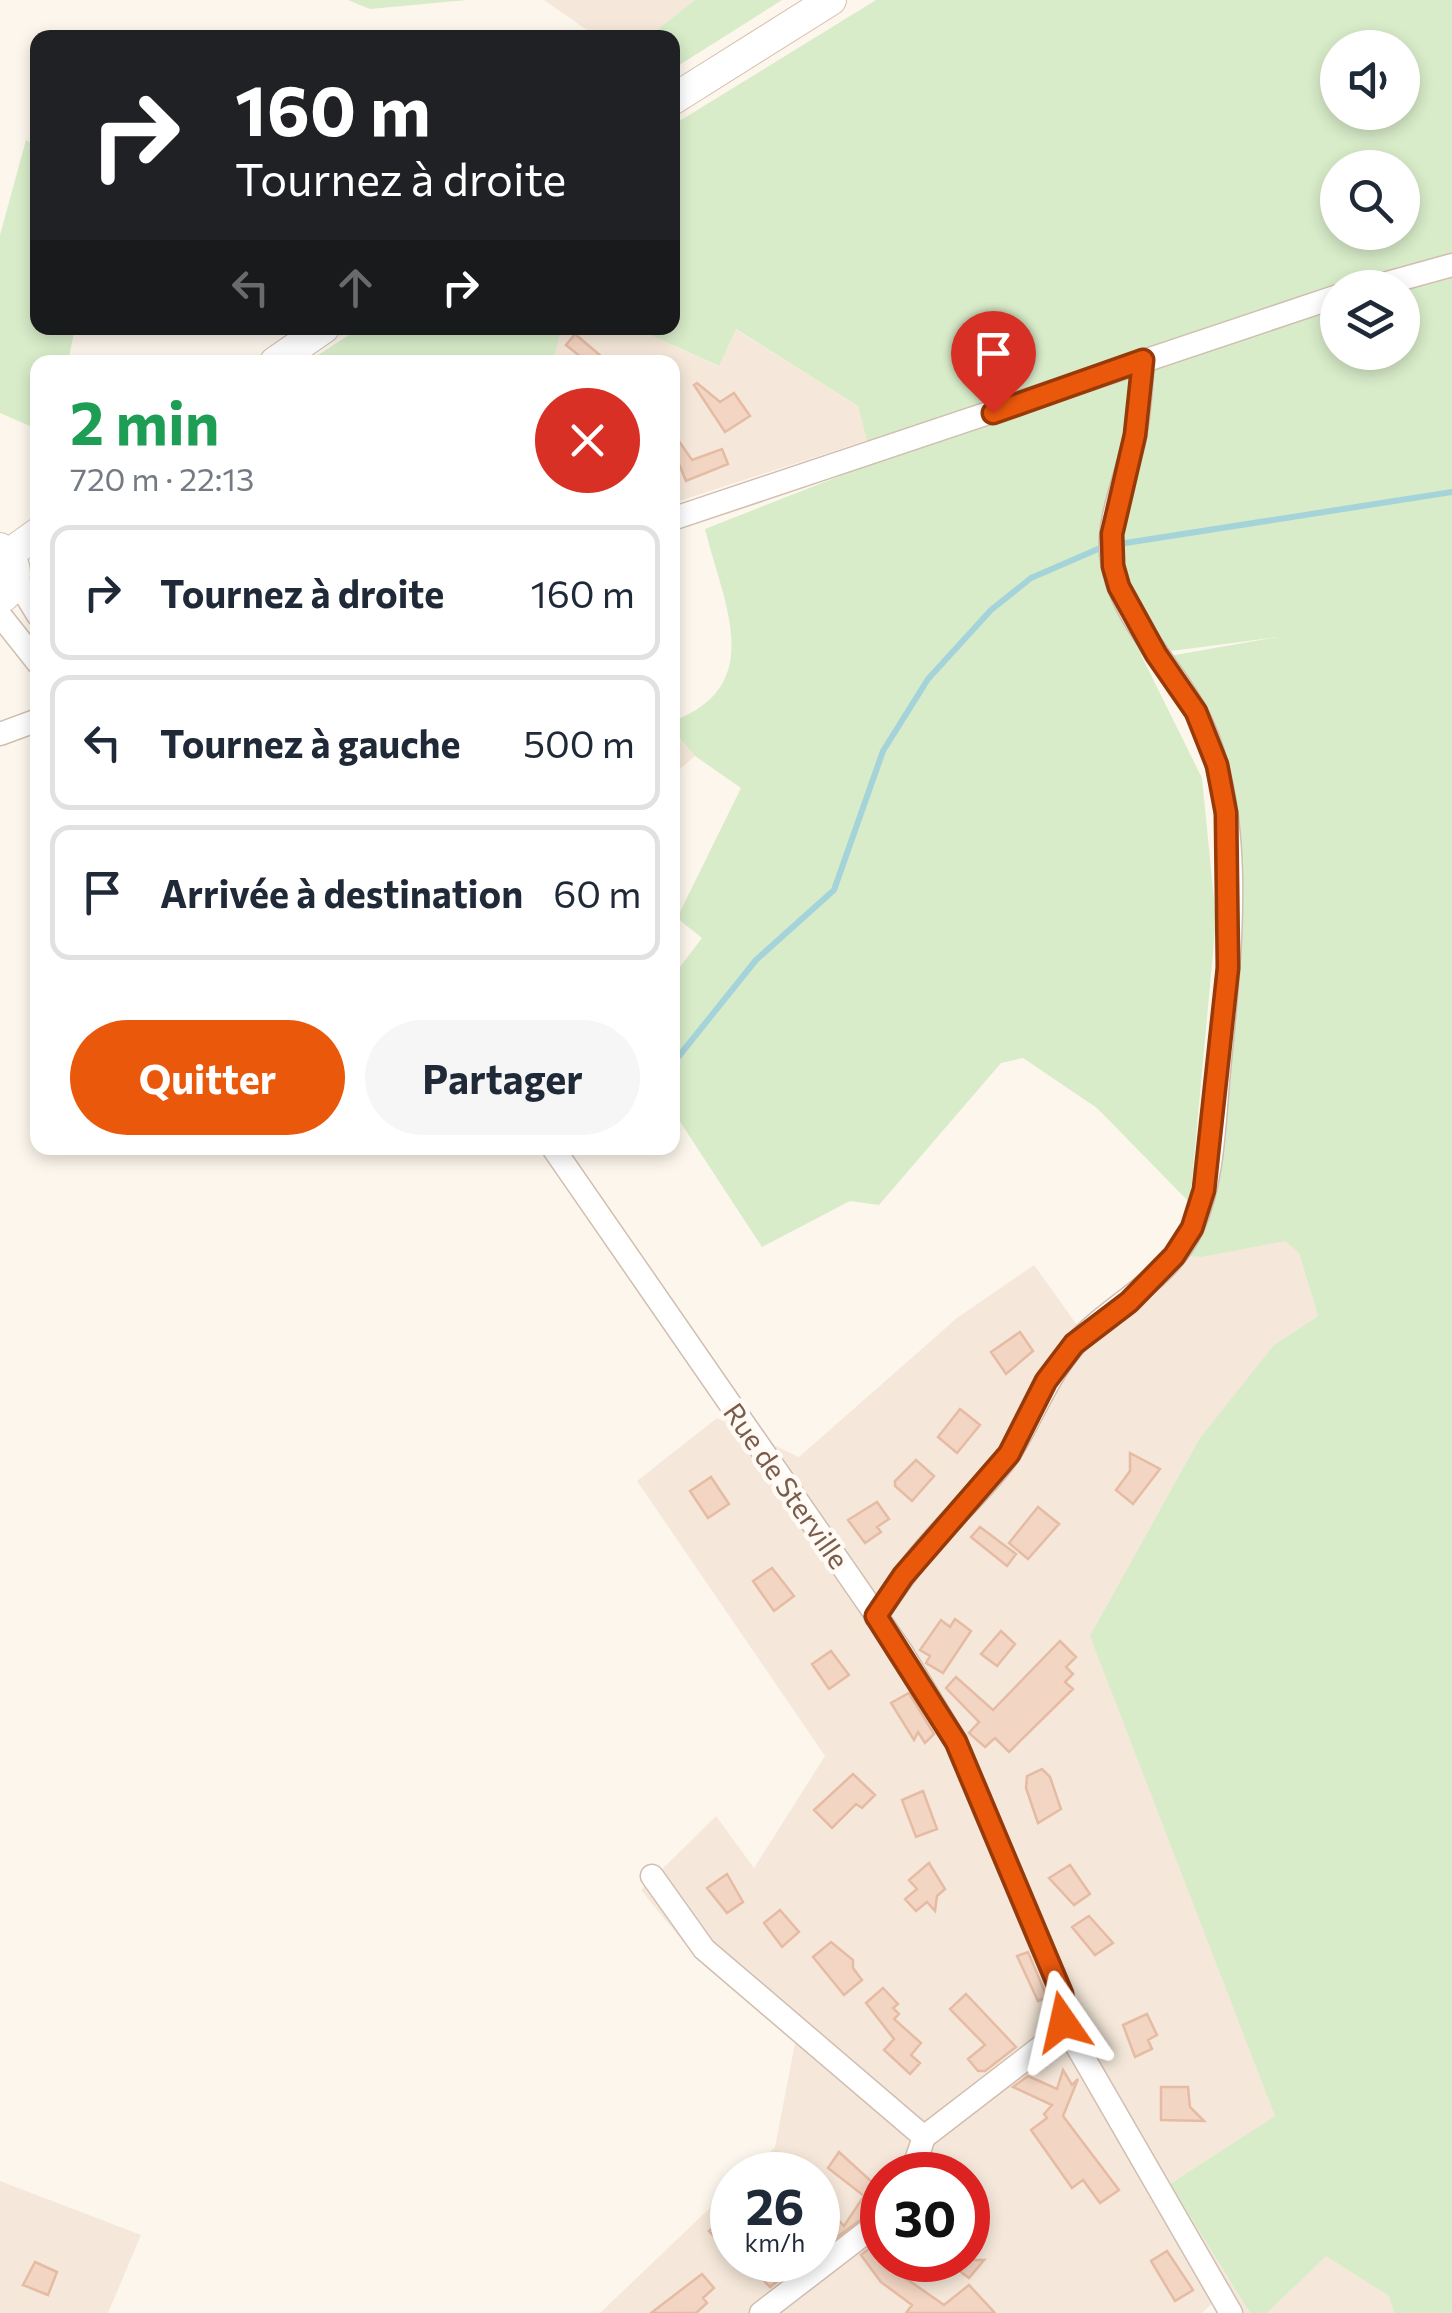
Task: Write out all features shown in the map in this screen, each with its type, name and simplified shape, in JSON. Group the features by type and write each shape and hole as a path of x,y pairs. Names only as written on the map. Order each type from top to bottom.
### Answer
{"main road":[{"path":"680,95 831,0"},
{"path":"285,355 314,335"},
{"path":"6,570 30,542"}],"street":[{"path":"1420,274 1452,265"},
{"path":"680,516 1320,302"},
{"path":"876,1616 922,1553 1009,1454 1046,1381 1074,1344 1129,1302 1174,1256 1192,1228 1204,1190 1228,968 1226,813 1217,765 1196,712 1156,654 1119,587 1113,566 1112,534 1135,435 1143,360"},
{"path":"6,570 30,604"},
{"path":"0,615 30,653"},
{"name":"Rue de Sterville","path":"558,1155 876,1616 956,1742 1062,1994 1063,2022 1231,2313"},
{"path":"652,1876 704,1950 924,2136"},
{"path":"919,2152 924,2136 1054,2037 1063,2022"},
{"path":"761,2313 860,2237"}],"shaded area":[{"path":"544,0 695,0 658,30 587,30"},
{"path":"735,329 858,406 868,440 680,501 680,355 555,355 560,335 650,335 718,366"},
{"path":"680,740 695,756 680,769"},
{"path":"1285,1240 1299,1253 1318,1316 1274,1345 1269,2095 1275,2117 1170,2184 1250,2313 1223,2313 1215,2301 1202,2313 600,2313 710,2208 710,2282 840,2282 840,2152 770,2152 775,2147 795,2043 698,1960 641,1890 716,1816 754,1868 825,1756 637,1481 717,1418 799,1457 957,1318 1034,1265 1085,1336 1174,1256 1202,1257"},
{"path":"0,2181 141,2235 108,2313 0,2313"},
{"path":"1326,2255 1390,2296 1394,2313 1267,2313"}],"green space":[{"path":"348,0 467,0 370,9"},
{"path":"695,0 782,0 680,65 680,30 657,30"},
{"path":"876,0 1452,0 1452,2313 1394,2313 1389,2296 1326,2256 1267,2313 1250,2313 1170,2184 1275,2116 1090,1636 1200,1438 1274,1345 1318,1316 1299,1253 1285,1241 1202,1257 1183,1256 1216,1186 1239,853 1169,656 1278,637 1141,655 1202,778 1216,920 1190,1203 1097,1108 1023,1058 1001,1063 879,1205 850,1201 762,1247 680,1122 680,967 702,938 680,920 680,912 741,788 695,756 680,739 680,717 702,705 721,686 730,664 728,613 705,529 873,463 858,406 736,329 719,366 650,335 680,335 680,121"},
{"path":"26,140 30,142 30,335 74,335 69,355 30,355 30,426 0,413 0,235"},
{"path":"349,335 560,335 555,355 318,355"}],"building":[{"path":"576,335 600,355 578,355 566,345"},
{"path":"697,383 720,402 734,393 750,416 725,432 694,385"},
{"path":"680,443 692,460 722,449 728,464 686,481 680,466"},
{"path":"1020,1332 1033,1351 1006,1374 991,1352"},
{"path":"960,1409 980,1425 957,1453 938,1437"},
{"path":"1130,1453 1160,1469 1133,1504 1116,1490 1130,1471"},
{"path":"916,1460 934,1476 912,1501 895,1486 895,1481"},
{"path":"711,1477 729,1504 708,1518 690,1491"},
{"path":"877,1502 889,1519 877,1527 881,1532 865,1543 848,1520"},
{"path":"1038,1507 1059,1524 1028,1559 1009,1543"},
{"path":"980,1527 1016,1554 1007,1566 971,1537"},
{"path":"772,1568 794,1596 774,1611 753,1581"},
{"path":"955,1619 971,1631 943,1673 926,1663 930,1656 920,1650 941,1620 950,1627"},
{"path":"1001,1631 1015,1644 997,1666 981,1654"},
{"path":"1060,1641 1076,1657 1066,1667 1073,1674 1065,1682 1073,1689 1009,1752 995,1738 985,1747 969,1733 979,1722 946,1688 956,1677 993,1710"},
{"path":"831,1651 849,1675 829,1689 812,1664"},
{"path":"909,1693 934,1734 925,1743 918,1732 914,1740 891,1703"},
{"path":"1042,1769 1050,1777 1061,1809 1038,1823 1026,1788 1027,1776"},
{"path":"853,1774 875,1795 862,1808 856,1804 832,1828 814,1810"},
{"path":"923,1791 937,1829 916,1837 902,1800"},
{"path":"929,1863 945,1889 937,1896 935,1911 927,1902 916,1911 905,1899 917,1889 909,1880"},
{"path":"1070,1865 1090,1894 1074,1905 1049,1878"},
{"path":"727,1874 743,1902 727,1913 707,1888"},
{"path":"780,1910 799,1932 782,1947 764,1923"},
{"path":"1089,1916 1113,1943 1095,1955 1072,1927"},
{"path":"831,1942 853,1960 853,1968 862,1980 844,1995 813,1957"},
{"path":"1028,1952 1047,1997 1038,2001 1017,1956"},
{"path":"883,1988 898,2004 893,2008 899,2014 894,2019 921,2043 911,2055 920,2063 910,2074 884,2050 894,2039 866,2003"},
{"path":"966,1994 1016,2047 985,2071 978,2071 968,2059 985,2045 950,2009"},
{"path":"1147,2014 1157,2035 1148,2040 1152,2049 1135,2057 1123,2025"},
{"path":"1063,2070 1072,2085 1078,2079 1063,2116 1119,2190 1100,2203 1083,2180 1072,2188 1031,2130 1047,2118 1044,2114 1052,2105 1013,2087 1028,2076 1057,2089"},
{"path":"1161,2087 1188,2087 1190,2107 1204,2121 1161,2120"},
{"path":"840,2153 860,2171 860,2193 840,2177"},
{"path":"860,2202 860,2220 840,2235 840,2222 844,2226"},
{"path":"1167,2251 1193,2290 1175,2301 1151,2261"},
{"path":"35,2262 57,2272 48,2295 23,2285"},
{"path":"702,2274 714,2288 703,2298 707,2303 696,2313 651,2313"},
{"path":"881,2282 911,2282 944,2305 969,2285 995,2313 906,2313 912,2305"}],"waterway":[{"path":"1119,544 1452,492"},
{"path":"680,1055 756,960 834,890 883,751 928,679 991,610 1031,578 1098,549"}],"route":[{"path":"993,413 1143,360 1135,435 1110,550 1119,587 1156,654 1196,712 1217,765 1226,813 1228,968 1212,1150 1192,1228 1156,1277 1074,1344 1046,1381 1009,1454 903,1576 876,1616 956,1742 1062,1994 1063,2022"}]}
